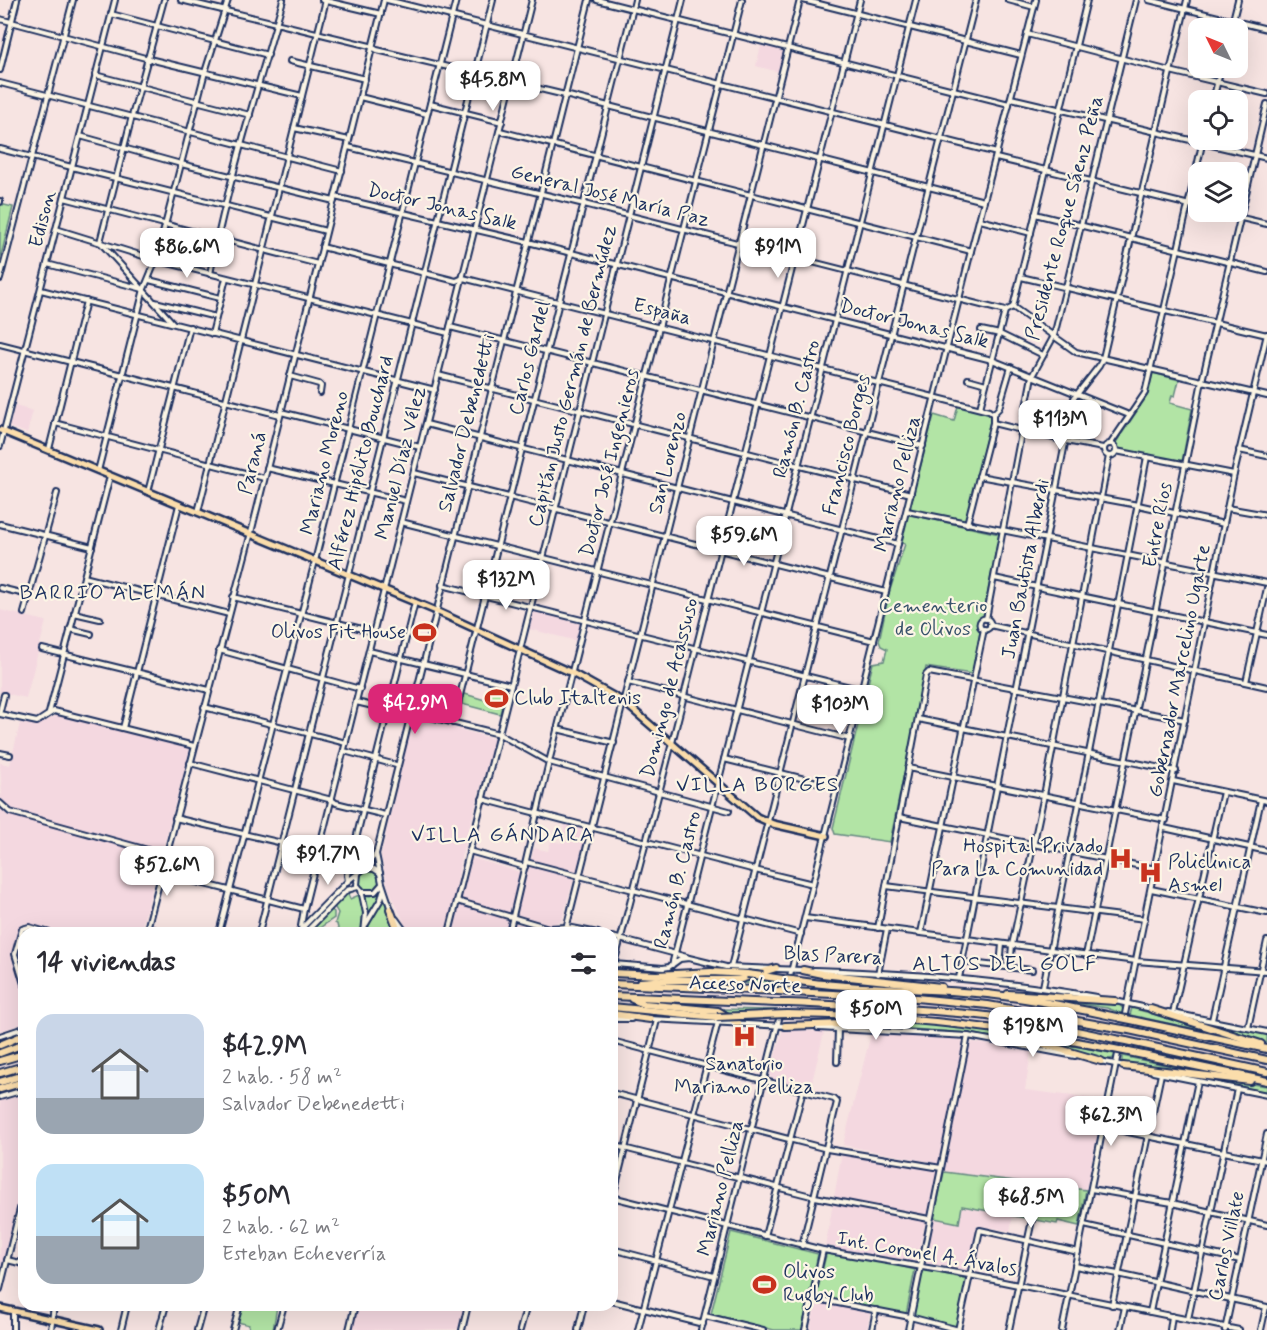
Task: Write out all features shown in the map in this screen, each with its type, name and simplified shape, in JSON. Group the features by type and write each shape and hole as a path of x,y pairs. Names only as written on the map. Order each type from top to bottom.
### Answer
{"highway":[{"path":"390,909 397,927"},
{"path":"618,984 666,980 738,980 776,968"},
{"path":"802,970 944,987 1063,1006 1123,1016 1131,1020 1267,1047"},
{"path":"618,973 747,974 782,979 1115,1001"},
{"name":"Acceso Norte","path":"618,984 916,998 988,1005 1129,1030 1267,1060"},
{"name":"Acceso Norte","path":"618,996 789,1003 971,1014 1039,1024 1126,1041 1267,1072"},
{"path":"626,997 644,1004 718,1011 738,1023"},
{"path":"618,1008 718,1020 787,1014 941,1021 1033,1033 1267,1082"},
{"path":"1151,1009 1267,1047"},
{"path":"618,1017 653,1020"},
{"path":"781,1025 941,1021"},
{"path":"974,1025 1101,1061"},
{"path":"0,1045 18,1038"},
{"path":"0,1053 18,1046"},
{"path":"0,1061 18,1056"},
{"path":"1119,1065 1267,1082"},
{"path":"0,1073 18,1068"},
{"path":"0,1082 18,1076"},
{"path":"0,1089 18,1084"}],"main road":[{"path":"2,430 415,602 572,673 624,702 754,816 767,822 826,836"},
{"path":"0,1308 99,1330"}],"street":[{"path":"0,70 17,0"},
{"path":"0,279 73,0"},
{"name":"Edison","path":"0,446 2,430 41,290 115,0"},
{"path":"100,242 164,0"},
{"path":"181,0 984,201"},
{"path":"98,471 144,289 156,260 205,72 228,0"},
{"path":"210,274 241,144 283,0"},
{"path":"198,512 325,0 381,14"},
{"path":"386,0 884,124 1046,171 1188,204 1145,393 1111,443 1103,448 993,423"},
{"name":"Paraná","path":"148,927 386,0"},
{"name":"Mariano Moreno","path":"221,927 349,429 456,0"},
{"name":"Alférez Hipólito Bouchard","path":"260,927 493,0"},
{"name":"Manuel Díaz Vélez","path":"303,927 301,922 318,852 532,0"},
{"name":"Salvador Debenedetti","path":"361,871 375,854 589,0"},
{"path":"597,0 1009,104"},
{"name":"Carlos Gardel","path":"453,723 635,0"},
{"name":"Capitán Justo Germán de Bermúdez","path":"450,927 683,0"},
{"name":"Doctor José Ingenieros","path":"511,927 557,729 742,0"},
{"path":"801,0 1021,56"},
{"name":"San Lorenzo","path":"567,927 801,0"},
{"name":"Domingo de Acassuso","path":"618,948 860,0"},
{"name":"Ramón B. Castro","path":"672,965 916,0"},
{"name":"Francisco Borges","path":"731,967 976,0"},
{"path":"1008,0 1034,7"},
{"name":"Mariano Pelliza","path":"791,978 971,251 1036,0"},
{"path":"980,408 1005,311 1013,307 1021,277 1087,0"},
{"name":"Presidente Roque Sáenz Peña","path":"986,619 1032,376 1054,336 1136,0"},
{"path":"1149,0 1221,18"},
{"name":"Juan Bautista Alberdi","path":"959,978 1074,398 1103,358 1187,0"},
{"path":"1234,18 1238,0"},
{"path":"111,14 268,55"},
{"path":"0,19 149,59 302,96"},
{"path":"1248,25 1267,29"},
{"path":"1027,34 1267,94"},
{"path":"290,61 365,79"},
{"path":"95,75 250,115"},
{"path":"1215,90 1218,78"},
{"path":"0,83 342,171"},
{"path":"360,98 428,114"},
{"path":"1011,98 1188,139"},
{"path":"430,104 502,122"},
{"name":"Entre Ríos","path":"1248,184 1267,104"},
{"path":"294,128 349,141"},
{"path":"500,131 971,251"},
{"name":"Doctor Jonas Salk","path":"80,136 233,177 438,221 891,333 992,360 1129,415"},
{"name":"General José María Paz","path":"348,147 541,193 1005,311"},
{"path":"0,149 326,231"},
{"path":"1235,150 1267,158"},
{"path":"64,198 318,264"},
{"path":"1035,214 1267,272"},
{"path":"980,220 1031,233"},
{"path":"1248,220 1267,224"},
{"name":"Entre Ríos","path":"1086,955 1202,381 1239,222"},
{"path":"56,229 156,260 448,333"},
{"path":"100,242 172,322"},
{"name":"España","path":"322,247 456,281 463,278 935,396 980,408 993,414"},
{"path":"47,264 144,289"},
{"path":"1021,277 1267,335"},
{"path":"212,334 226,278"},
{"path":"149,280 220,298"},
{"path":"41,290 435,390"},
{"path":"49,449 86,301"},
{"path":"154,302 216,317"},
{"path":"1013,307 1076,352 1267,396"},
{"path":"148,492 190,327"},
{"path":"450,327 923,446"},
{"path":"981,330 1000,334 1043,355"},
{"name":"Gobernador Marcelino Ugarte","path":"1123,1016 1166,820 1239,450 1267,335"},
{"path":"0,344 174,389 420,447"},
{"path":"967,524 993,423 993,414 999,408 1011,367"},
{"path":"438,375 911,494"},
{"path":"290,376 319,384 320,393"},
{"path":"968,379 986,384"},
{"path":"55,423 264,478"},
{"path":"426,424 898,544"},
{"path":"1111,443 1116,447 1116,451"},
{"path":"1103,448 1109,456"},
{"path":"1239,450 1267,456"},
{"path":"1116,451 1234,474"},
{"path":"1109,456 1116,451"},
{"path":"1010,968 1012,945 1044,795 1109,456"},
{"path":"1043,987 1147,457"},
{"path":"267,468 406,501"},
{"path":"414,473 886,592"},
{"path":"3,695 0,713 37,722 49,713 110,476"},
{"path":"980,476 1138,505 1224,524"},
{"path":"24,613 57,493"},
{"path":"123,728 179,505"},
{"path":"1227,508 1267,515"},
{"path":"907,511 1047,541 1165,562 1267,585 1246,682"},
{"path":"401,522 874,641"},
{"path":"0,524 92,547"},
{"path":"83,577 228,614"},
{"path":"994,578 1267,635"},
{"path":"442,585 862,690"},
{"path":"0,588 29,595"},
{"path":"233,597 374,632"},
{"path":"348,881 347,875 415,602"},
{"path":"74,613 100,619"},
{"path":"984,629 981,628 980,623 986,619 990,625 1267,687"},
{"path":"984,629 989,628 990,625"},
{"path":"70,629 91,634"},
{"path":"921,933 984,629"},
{"path":"42,649 209,690"},
{"path":"219,650 360,689"},
{"path":"369,651 511,685"},
{"path":"878,928 926,675 929,672 1185,720"},
{"path":"628,682 850,739"},
{"path":"356,702 499,734 549,762 729,811"},
{"path":"204,707 346,743"},
{"path":"49,713 54,711 194,746"},
{"path":"918,719 1176,771"},
{"path":"557,729 614,743"},
{"path":"344,751 396,765"},
{"path":"0,753 10,755"},
{"path":"724,759 837,787"},
{"path":"190,763 385,815"},
{"path":"908,768 1166,820"},
{"path":"1173,782 1267,801"},
{"path":"1173,1013 1223,792"},
{"path":"482,799 813,884"},
{"path":"1212,1020 1261,800"},
{"path":"0,803 10,812 166,855"},
{"path":"899,817 1155,870"},
{"path":"176,818 351,859"},
{"path":"1164,828 1267,851"},
{"path":"469,851 634,889 801,934"},
{"name":"Salvador Debenedetti","path":"375,854 380,874"},
{"path":"308,927 348,881 361,871 374,868 380,874 390,909 402,927"},
{"path":"361,871 356,879 366,910 366,925"},
{"path":"161,873 304,909"},
{"path":"886,885 1145,919"},
{"path":"309,927 347,890 359,889 369,893 383,886"},
{"path":"366,925 381,899 383,886"},
{"path":"1151,889 1267,914"},
{"path":"457,901 551,927"},
{"path":"805,918 1086,955 1267,971"},
{"path":"878,974 886,929"},
{"name":"Blas Parera","path":"618,938 731,967 959,978 1043,987 1267,1032"},
{"path":"1248,1028 1267,941"},
{"path":"18,943 15,954 18,962"},
{"path":"1000,966 1002,944"},
{"path":"618,964 659,968 672,965 680,959 689,958"},
{"path":"1000,960 1010,962"},
{"path":"962,962 1032,970"},
{"name":"Mariano Pelliza","path":"701,1330 764,1080 781,1025 779,1019"},
{"path":"618,1175 650,1051 653,1020 718,1020 968,1036 1267,1095"},
{"path":"638,1330 718,1020"},
{"path":"837,1062 838,1029"},
{"path":"0,1036 18,1031"},
{"path":"908,1330 968,1036"},
{"path":"618,1043 834,1099 837,1106 802,1246"},
{"path":"1062,1330 1119,1065 1119,1051"},
{"path":"1112,1305 1161,1074"},
{"path":"1150,1312 1198,1082"},
{"path":"1188,1319 1237,1089"},
{"path":"765,1236 803,1090"},
{"path":"0,1097 18,1092"},
{"path":"618,1095 827,1149 941,1168"},
{"path":"1104,1127 1267,1161"},
{"name":"Carlos Villate","path":"1225,1328 1267,1134"},
{"path":"618,1147 814,1197 929,1219"},
{"path":"1091,1189 1172,1203 1267,1225"},
{"name":"Int. Coronel A. Ávalos","path":"618,1199 802,1246 969,1275 1239,1330"},
{"path":"0,1289 18,1214"},
{"path":"1009,1330 1032,1220"},
{"path":"1084,1225 1240,1260"},
{"path":"812,1298 910,1317 959,1330 980,1230 1078,1252"},
{"path":"805,1330 823,1250"},
{"path":"618,1251 714,1276"},
{"path":"7,1260 18,1263"},
{"path":"1075,1266 1267,1307 1262,1330"},
{"path":"618,1302 703,1324"},
{"path":"1120,1330 1125,1307"},
{"path":"872,1330 876,1310"},
{"path":"13,1311 13,1330"},
{"path":"51,1330 53,1311"},
{"path":"121,1330 126,1311"},
{"path":"159,1330 164,1311"},
{"path":"197,1330 202,1311"},
{"path":"233,1330 238,1311"},
{"path":"278,1330 283,1311"},
{"path":"349,1330 354,1311"},
{"path":"462,1330 467,1311"},
{"path":"520,1330 525,1311"},
{"path":"578,1330 583,1311"},
{"path":"705,1316 743,1328 763,1330"},
{"path":"1170,1330 1172,1316"}],"shaded area":[{"path":"761,46 784,51 779,72 756,66"},
{"path":"15,406 33,411 27,433 9,427"},
{"path":"0,610 46,621 26,698 0,692"},
{"path":"534,612 580,624 577,641 529,629"},
{"path":"58,715 190,749 142,927 43,927 27,923 18,927 13,953 18,971 18,1025 0,1031 0,796 2,794 0,763 10,765 20,723 38,725"},
{"path":"413,718 494,739 461,857 447,927 406,927 388,887 381,856"},
{"path":"565,824 588,830 576,872 531,860 534,848 548,851 551,841 561,843"},
{"path":"472,858 520,872 507,921 529,927 455,927"},
{"path":"529,866 574,878 562,920 551,925 516,916"},
{"name":"Sanatorio Mariano Pelliza","path":"740,1026 752,1029 748,1046 745,1047 735,1043"},
{"path":"783,1029 824,1032 810,1090 769,1077"},
{"path":"871,1034 932,1036 963,1042 941,1164 843,1145"},
{"path":"973,1042 1031,1052 1025,1090 1104,1100 1086,1190 944,1172 970,1045"},
{"path":"18,1096 18,1204 0,1274 0,1101"},
{"path":"842,1152 938,1170 915,1263 825,1248"},
{"path":"962,1205 1013,1215 1010,1231 977,1225 967,1270 926,1263 934,1218 958,1223"},
{"path":"816,1302 870,1313 867,1330 810,1330"},
{"path":"357,1311 463,1311 457,1329 359,1330 353,1327"}],"green space":[{"path":"0,204 13,207 0,260"},
{"path":"1153,373 1179,380 1175,396 1172,395 1170,403 1192,409 1182,462 1120,449 1115,444 1147,396"},
{"path":"958,406 987,413 991,417 966,521 912,510 910,506 934,415 954,421"},
{"name":"Cementerio de Olivos","path":"907,514 999,534 972,674 926,667 890,842 835,834 833,828 873,663 884,661 887,649 881,646 879,641 889,593 905,544 901,543"},
{"name":"Club Italtenis","path":"492,684 505,687 506,690 500,714 462,704 465,694 488,701"},
{"path":"366,868 370,868 382,877 379,889 369,893 358,887 357,877"},
{"path":"350,889 356,890 348,894 350,899 359,895 362,904 362,927 338,927 335,923 338,913 334,906"},
{"path":"381,890 380,897 367,917 364,895 370,896"},
{"path":"383,898 395,927 369,927"},
{"path":"330,909 334,912 334,918 321,927 313,927"},
{"path":"753,978 809,985 849,988 716,982"},
{"path":"1035,997 1120,1005 1123,1014 1107,1008"},
{"path":"1132,1008 1234,1037 1130,1015"},
{"path":"721,1009 776,1010 774,1012 732,1014"},
{"path":"1187,1018 1267,1034 1267,1043"},
{"path":"925,1024 981,1030 1031,1044 969,1033 854,1025"},
{"path":"1025,1038 1115,1054 1114,1058 1106,1060"},
{"path":"1122,1056 1209,1074 1122,1063"},
{"path":"1187,1076 1267,1086 1267,1092"},
{"path":"944,1172 1086,1190 1079,1226 962,1206 959,1223 934,1218"},
{"name":"Olivos Rugby Club","path":"731,1232 818,1254 802,1330 774,1330 711,1314"},
{"path":"828,1247 915,1270 906,1315 816,1296"},
{"path":"921,1269 967,1279 956,1326 911,1317"},
{"path":"241,1311 276,1311 273,1330 248,1330 249,1325 238,1322"}],"tunnel":[{"path":"781,1013 789,980"},
{"path":"1118,1050 1125,1019"}],"place":[{"name":"Olivos Fit House","path":"424,632"},
{"name":"Club Italtenis","path":"496,698"},
{"name":"Hospital Privado Para La Comunidad","path":"1121,858"},
{"name":"Policlinica Asmel","path":"1150,873"},
{"name":"Sanatorio Mariano Pelliza","path":"744,1036"},
{"name":"Olivos Rugby Club","path":"765,1284"}],"district":[{"name":"BARRIO ALEMÁN","path":"113,593"},
{"name":"VILLA BORGES","path":"758,785"},
{"name":"VILLA GÁNDARA","path":"503,835"},
{"name":"ALTOS DEL GOLF","path":"1005,964"}]}
